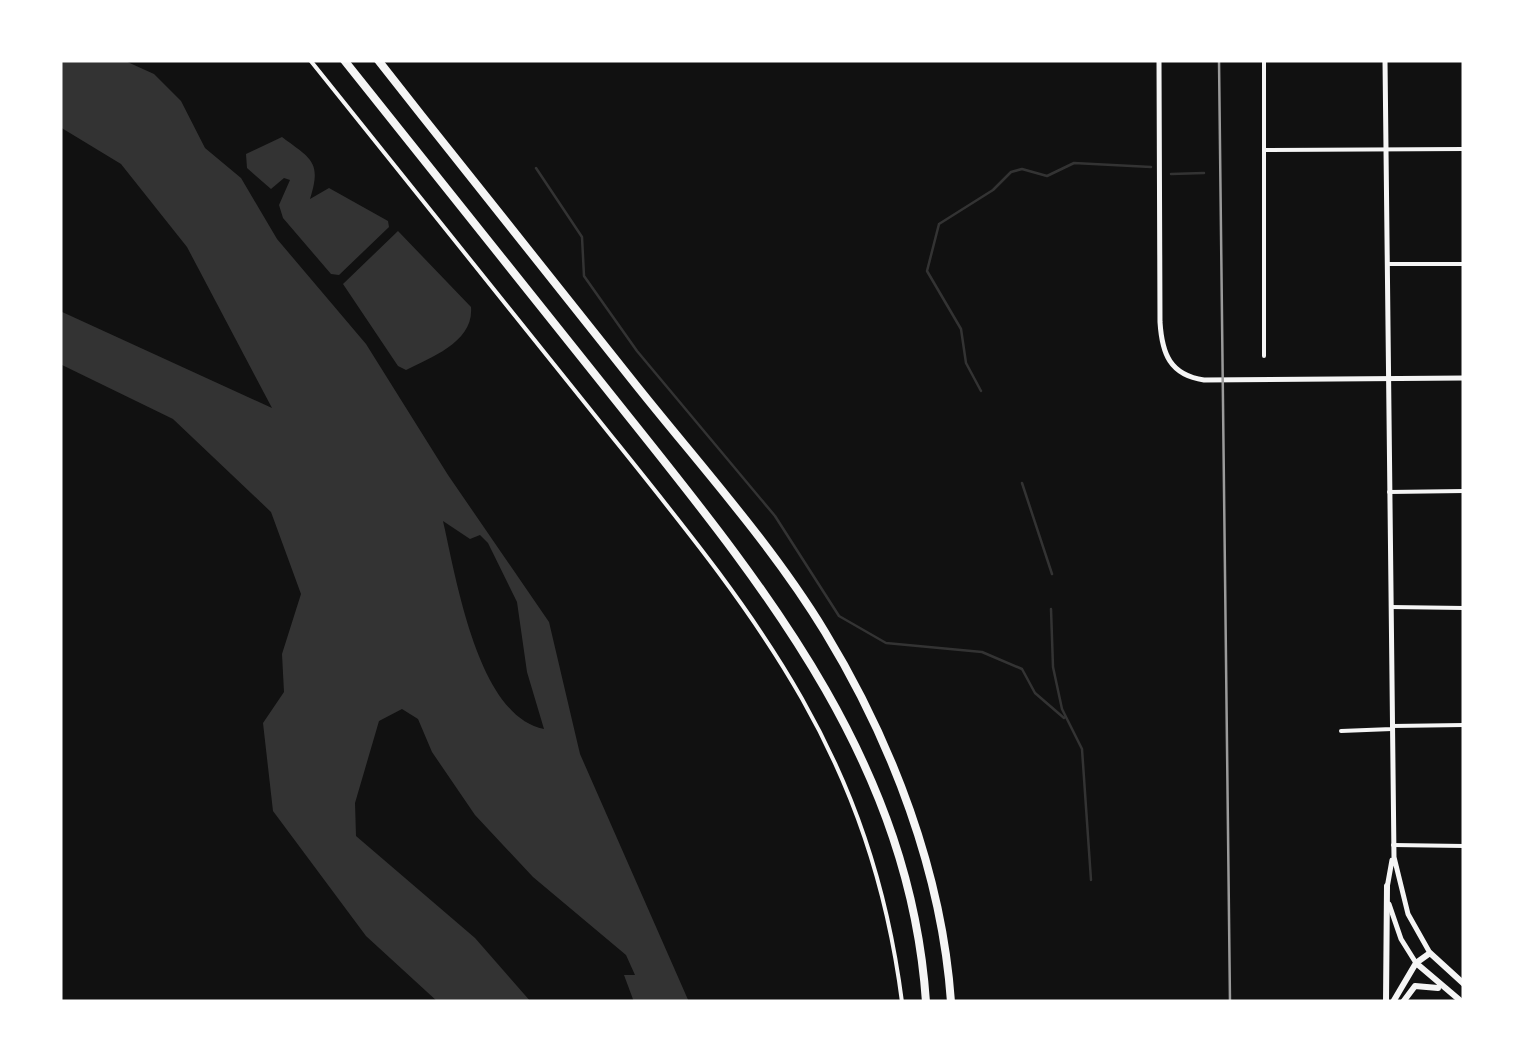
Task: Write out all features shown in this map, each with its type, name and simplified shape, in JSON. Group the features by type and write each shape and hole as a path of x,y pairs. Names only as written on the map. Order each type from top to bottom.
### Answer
{"highway":[{"path":"344,60 727,541 802,643 850,731 884,814 909,902 926,1002"},
{"path":"378,60 711,479 824,630 873,720 908,808 934,896 951,1002"},
{"path":"1387,886 1389,1002"},
{"path":"1389,1002 1416,963 1430,954 1464,984"},
{"path":"1416,963 1462,1002"},
{"path":"1403,1002 1415,986 1444,990"}],"main road":[{"path":"1159,60 1163,350 1174,368 1187,376 1233,380 1464,378"},
{"path":"1385,60 1393,846 1408,914 1430,954"},
{"path":"1394,857 1387,886 1394,922 1416,963"}],"street":[{"path":"310,60 761,627 824,732 849,788 883,893 902,1002"},
{"path":"1264,60 1264,356"},
{"path":"1264,150 1464,149"},
{"path":"1387,264 1464,264"},
{"path":"1390,492 1464,491"},
{"path":"1391,607 1464,608"},
{"path":"1341,731 1464,725"},
{"path":"1393,846 1464,846"}],"shaded area":[{"path":"60,60 123,60 154,74 181,101 205,148 241,178 277,239 366,344 448,475 549,622 580,754 689,1002 634,1002 624,975 635,975 626,955 533,877 475,815 432,752 418,719 402,709 379,721 355,803 356,836 475,938 531,1002 438,1002 366,936 273,811 263,723 284,692 282,654 301,594 271,512 173,419 60,364 60,311 272,408 187,247 121,164 60,127","holes":["443,521 470,539 480,535 488,543 517,602 527,672 544,729 521,719 502,699 486,673 463,608"]},
{"path":"282,137 314,168 310,199 329,188 388,221 389,227 339,275 331,274 283,218 279,205 290,180 284,178 271,189 247,168 246,154"},
{"path":"398,231 471,307 466,330 458,339 406,370 398,366 343,284"}],"waterway":[{"path":"981,391 966,363 961,329 927,271 939,224 993,190 1011,172 1022,169 1047,176 1074,163 1151,167"},
{"path":"536,168 582,237 584,276 637,351 775,516 839,616 886,643 982,652 1022,669 1035,693 1064,718"},
{"path":"1171,174 1204,173"},
{"path":"1022,483 1052,574"},
{"path":"1051,609 1053,667 1062,709 1082,749 1091,880"}],"railway":[{"path":"1219,60 1230,1002"}]}
